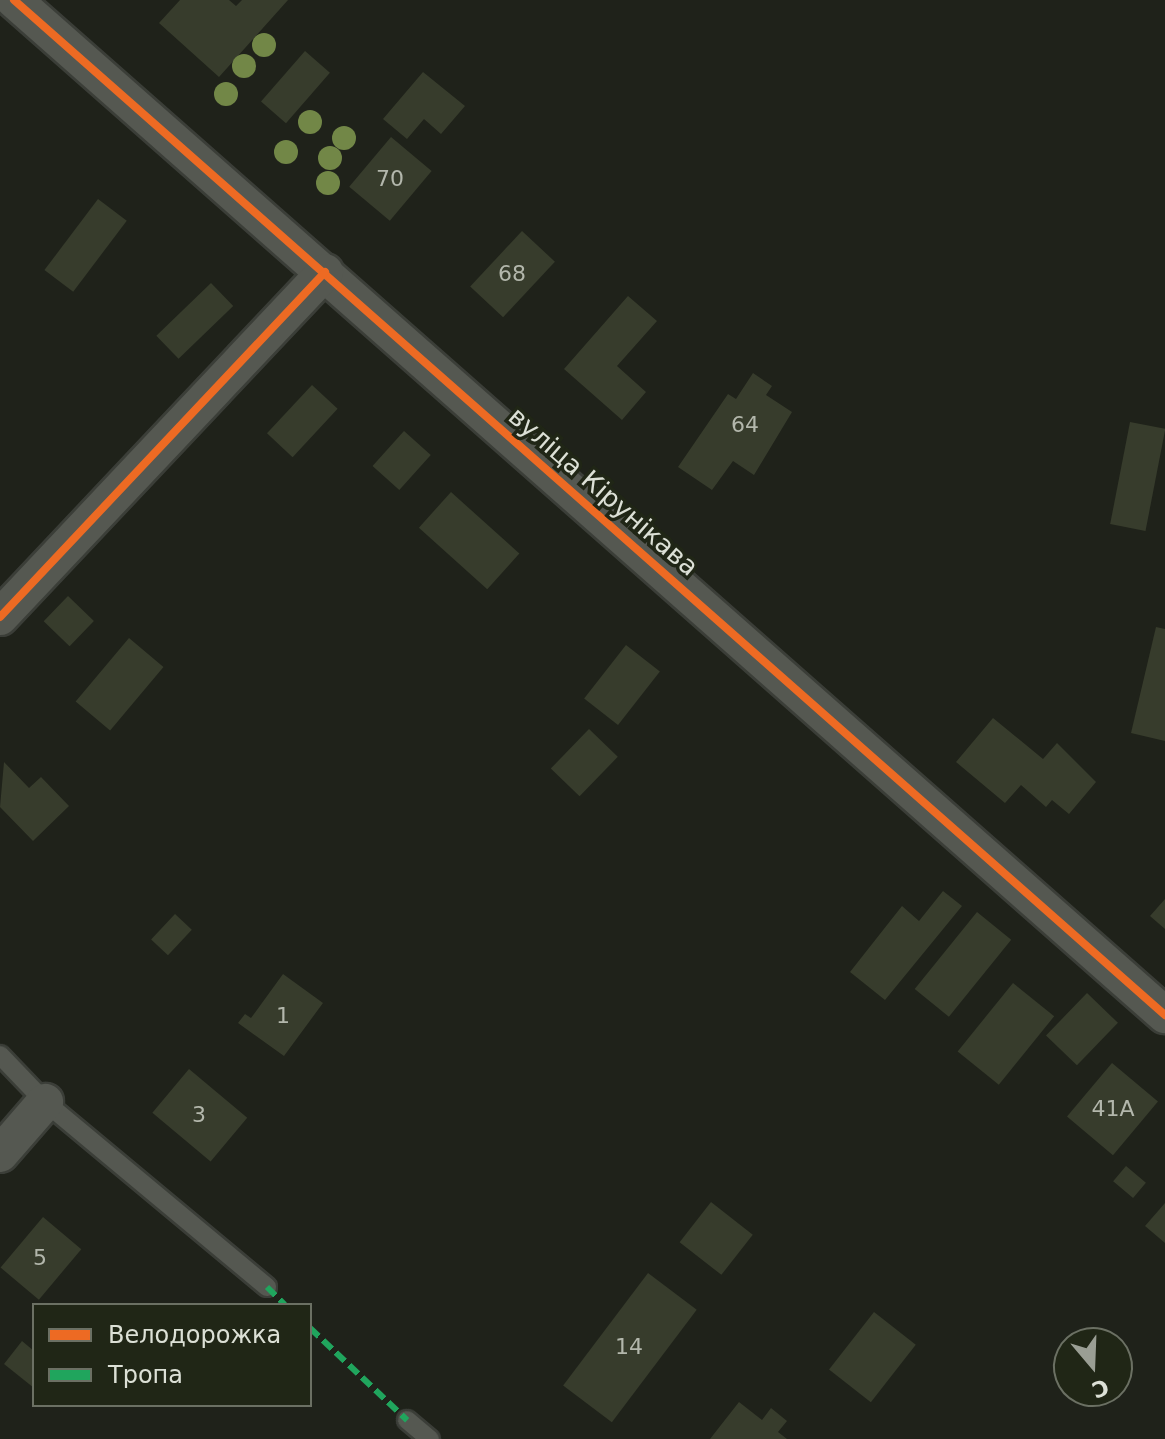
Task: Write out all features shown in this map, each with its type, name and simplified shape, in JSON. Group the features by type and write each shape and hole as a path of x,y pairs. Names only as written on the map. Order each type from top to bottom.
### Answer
{"street":[{"name":"вуліца Кірунікава","path":"14,0 1165,1015"},
{"path":"0,617 325,272"},
{"path":"0,1154 45,1102"}],"lane":[{"path":"0,1055 45,1102 267,1287"},
{"path":"407,1420 430,1439"}],"building":[{"path":"180,0 229,0 236,6 242,0 288,0 219,77 159,23"},
{"path":"305,51 330,73 286,123 261,102"},
{"path":"423,72 465,106 441,134 424,119 407,139 383,119"},
{"path":"391,137 432,171 390,221 349,187"},
{"path":"98,199 127,221 73,292 44,270"},
{"path":"522,231 555,262 503,317 470,287"},
{"path":"211,283 233,306 179,359 156,336"},
{"path":"628,296 657,321 617,366 646,392 622,420 564,369"},
{"path":"753,373 772,386 766,395 792,412 754,475 733,461 712,490 678,467 728,394 736,399"},
{"path":"312,385 338,409 293,457 267,433"},
{"path":"1130,422 1165,429 1145,531 1110,524"},
{"path":"404,431 431,455 399,490 373,466"},
{"path":"451,492 519,554 487,589 419,528"},
{"path":"68,596 94,621 70,646 44,621"},
{"path":"1156,627 1165,629 1165,741 1131,733"},
{"path":"129,638 163,667 110,731 76,702"},
{"path":"626,645 660,671 618,725 584,699"},
{"path":"993,718 1043,759 1057,743 1096,782 1069,814 1052,800 1046,807 1021,785 1005,803 956,762"},
{"path":"589,729 618,757 580,796 551,769"},
{"path":"4,762 29,788 41,777 69,806 33,841 0,807"},
{"path":"943,891 962,906 885,1000 850,972 902,906 919,921"},
{"path":"1165,899 1165,929 1150,916"},
{"path":"977,912 1011,940 949,1017 915,989"},
{"path":"175,914 192,930 168,955 151,940"},
{"path":"283,974 323,1003 284,1056 238,1023 245,1014 251,1018"},
{"path":"1013,983 1054,1016 999,1085 958,1051"},
{"path":"1087,993 1118,1023 1077,1065 1046,1035"},
{"path":"1112,1063 1158,1102 1113,1155 1067,1117"},
{"path":"189,1069 247,1118 211,1162 152,1113"},
{"path":"1126,1166 1146,1183 1133,1198 1113,1181"},
{"path":"711,1202 753,1235 721,1275 680,1242"},
{"path":"1165,1203 1165,1243 1145,1226"},
{"path":"43,1217 81,1249 39,1300 1,1268"},
{"path":"648,1273 697,1310 612,1422 563,1386"},
{"path":"874,1312 916,1345 871,1402 829,1370"},
{"path":"22,1341 32,1349 32,1386 4,1364"},
{"path":"739,1402 762,1420 771,1408 787,1421 778,1432 787,1439 710,1439"}],"marked path":[{"path":"267,1287 283,1303"},
{"path":"312,1330 407,1420"}],"cycle path":[{"path":"14,0 1165,1015"},
{"path":"0,617 325,272"}]}
